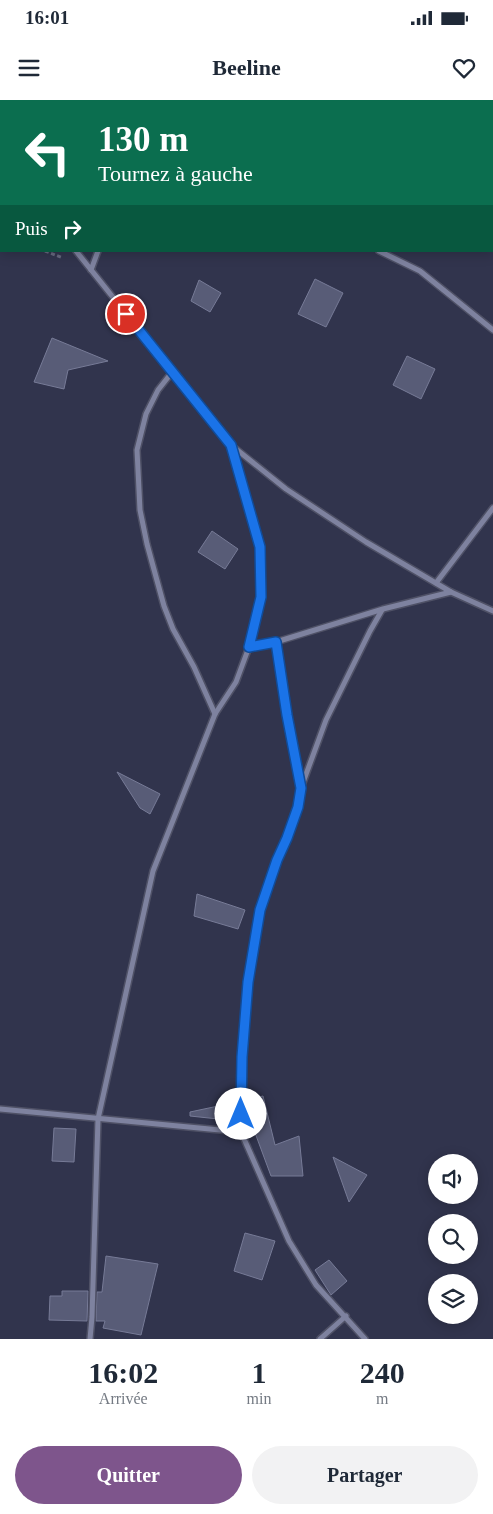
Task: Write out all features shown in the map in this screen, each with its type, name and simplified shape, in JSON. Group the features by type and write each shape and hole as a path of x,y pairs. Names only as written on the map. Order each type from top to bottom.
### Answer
{"street":[{"path":"77,252 231,445 286,489 366,542 451,592 493,610"},
{"path":"91,270 98,252"},
{"path":"381,252 420,271 493,330"},
{"path":"173,371 158,390 146,414 137,450 140,510 164,606 173,629 194,667 215,714"},
{"path":"90,1339 98,1119 153,871 215,714 236,682 249,647 261,597 260,547 231,445"},
{"path":"436,583 493,508"},
{"path":"249,647 276,642 383,609 451,592"},
{"path":"365,1339 316,1285 289,1241 241,1132 242,1047 248,982 260,910 298,807 301,788 326,720 370,631 383,609"},
{"path":"276,642 301,788"},
{"path":"0,1110 241,1132"},
{"path":"320,1339 346,1316"}],"building":[{"path":"315,279 343,293 326,327 298,314"},
{"path":"199,280 221,293 210,312 191,301"},
{"path":"52,338 108,361 68,370 64,389 34,382"},
{"path":"407,356 435,369 421,399 393,385"},
{"path":"212,531 238,549 225,569 198,552"},
{"path":"117,772 160,794 150,814 140,808"},
{"path":"197,894 245,910 238,929 194,916"},
{"path":"263,1096 275,1145 299,1136 303,1176 271,1176 251,1122 246,1121 246,1100"},
{"path":"237,1102 237,1121 190,1116 190,1112"},
{"path":"54,1128 76,1129 74,1162 52,1161"},
{"path":"333,1157 367,1175 349,1202"},
{"path":"245,1233 275,1241 262,1280 234,1271"},
{"path":"106,1256 158,1264 141,1335 103,1328 105,1321 96,1321 97,1292 102,1292"},
{"path":"329,1260 347,1281 331,1295 315,1270"},
{"path":"62,1291 88,1291 87,1321 49,1320 50,1296 62,1296"}],"route":[{"path":"126,314 231,445 260,547 261,597 249,647 276,642 301,788 298,807 260,910 248,982 242,1057 241,1114"}]}
